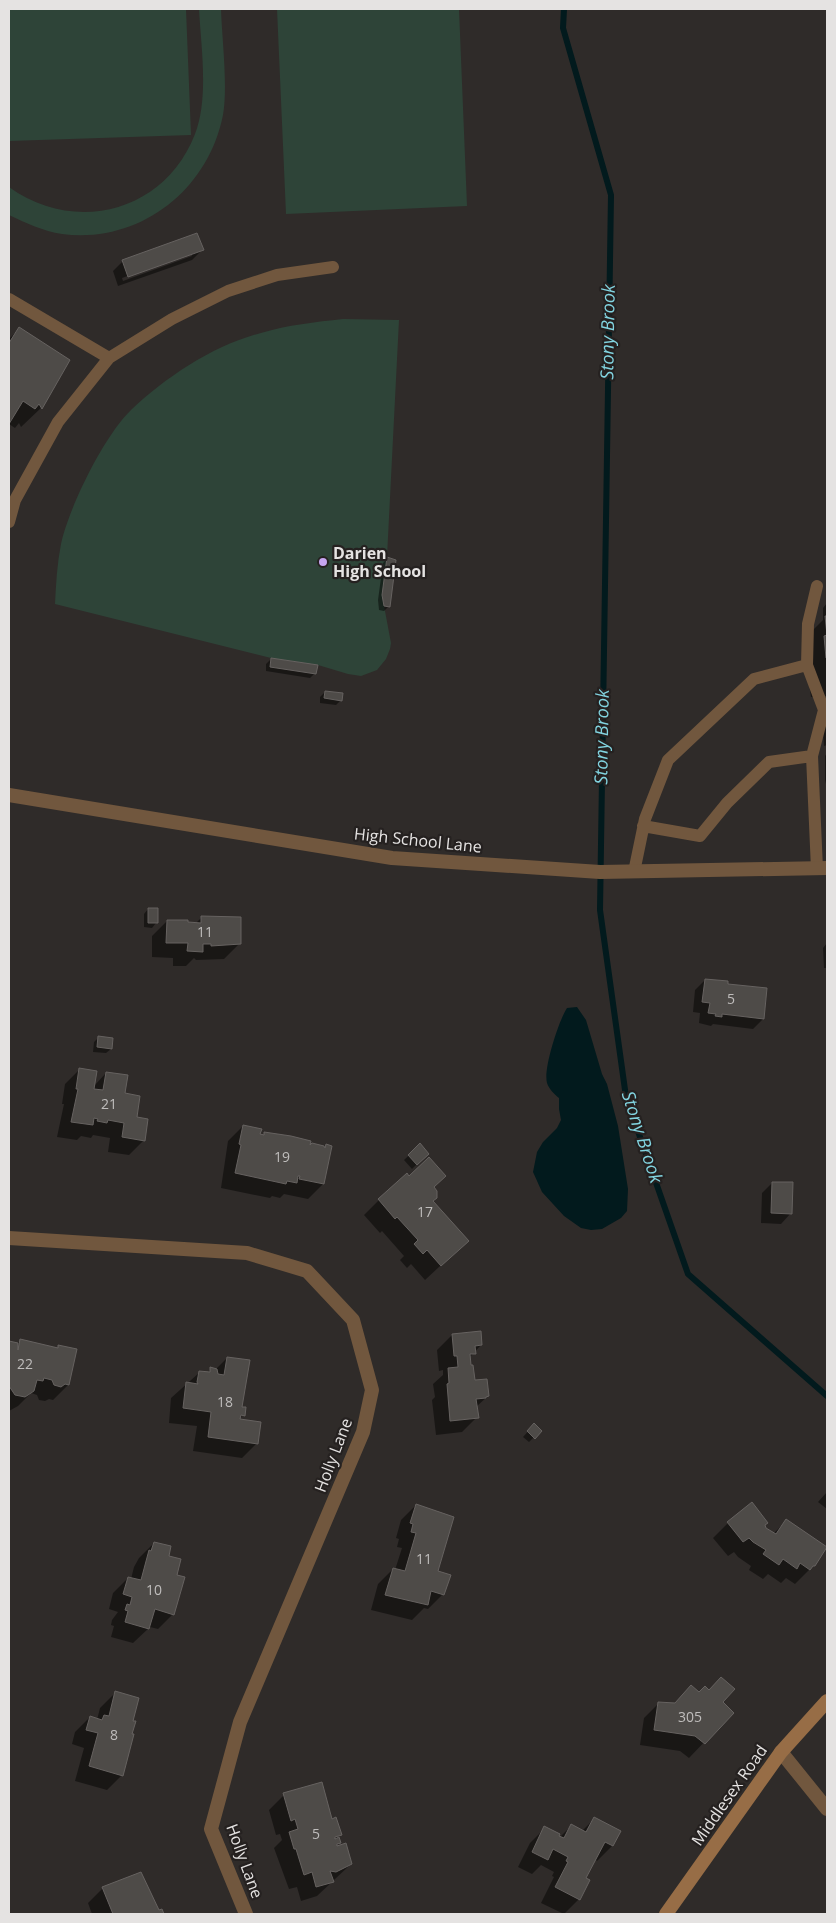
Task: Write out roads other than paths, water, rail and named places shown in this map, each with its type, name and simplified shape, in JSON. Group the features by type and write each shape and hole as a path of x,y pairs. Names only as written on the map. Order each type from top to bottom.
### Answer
{"main road":[{"name":"Middlesex Road","path":"666,1914 781,1752 827,1701"}],"street":[{"name":"High School Lane","path":"9,795 392,858 600,872 822,869"},
{"name":"Holly Lane","path":"9,1238 247,1253 307,1270 353,1320 372,1390 363,1432 240,1722 211,1829 246,1914"},
{"path":"781,1752 827,1810"}],"lane":[{"path":"9,522 15,500 58,422 109,358 172,319 228,292 277,275 333,267"},
{"path":"9,299 109,358"},
{"path":"816,586 808,624 807,665 824,710 812,756 822,869"},
{"path":"634,872 643,826 668,760 754,679 807,665"},
{"path":"643,826 700,836 727,803 769,762 812,756"}],"water":[{"path":"577,1007 586,1020 602,1074 607,1084 618,1126 628,1189 627,1211 621,1218 602,1229 591,1230 581,1228 564,1216 542,1192 533,1172 537,1152 543,1142 557,1128 561,1120 559,1098 549,1087 546,1076 552,1045 567,1008"}],"waterway":[{"name":"Stony Brook","path":"564,9 563,28 611,195 600,910 626,1097 688,1274 827,1396"}],"place":[{"name":"Darien High School","path":"323,562"}]}
